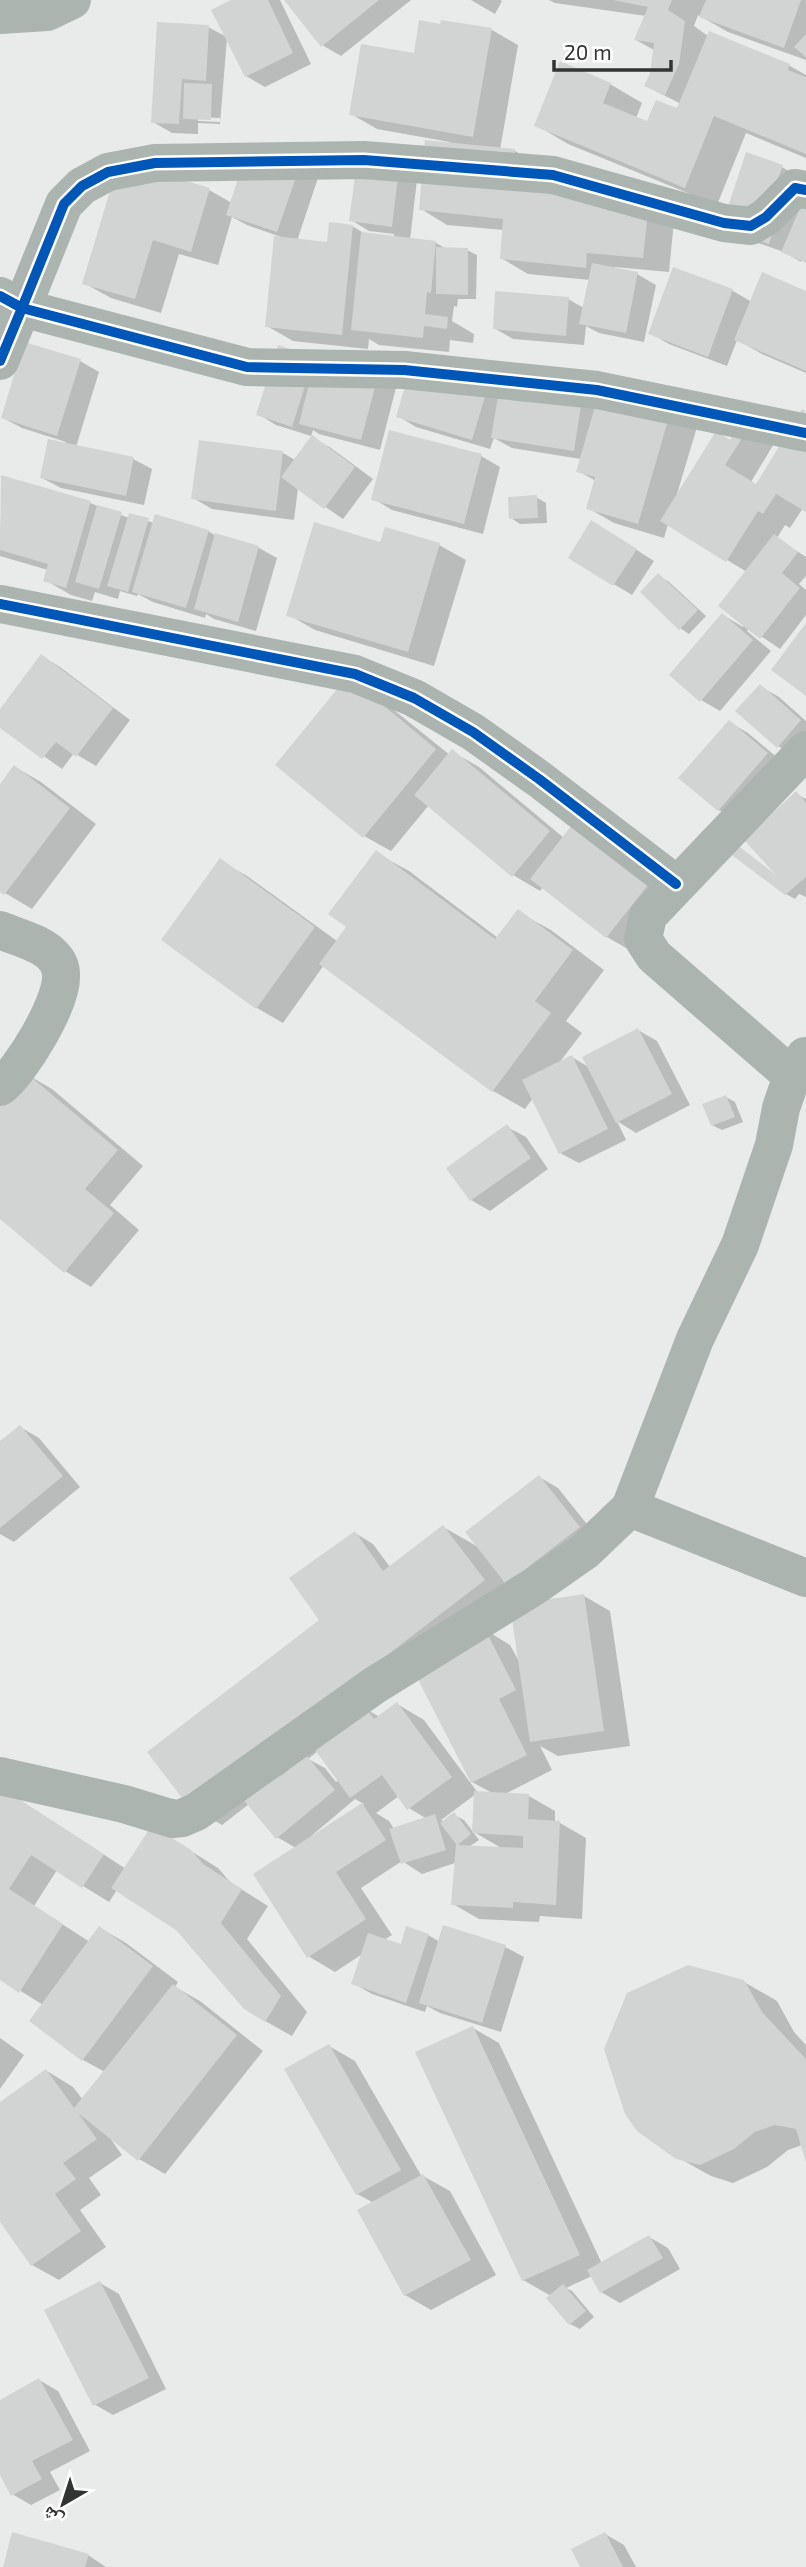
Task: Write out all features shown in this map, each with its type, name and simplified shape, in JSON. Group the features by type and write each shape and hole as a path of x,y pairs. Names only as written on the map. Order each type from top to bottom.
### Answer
{"street":[{"path":"0,15 47,12 72,0"},
{"path":"0,361 11,302 64,204 82,186 108,172 155,163 364,160 553,175 724,223 751,226 766,218 795,188 806,190"},
{"path":"11,302 247,367 404,370 597,390 806,433"},
{"path":"0,604 355,674 414,698 473,732 528,771 676,884"},
{"path":"0,1776 124,1804 158,1816 183,1818 196,1812 376,1685 535,1586 575,1558 630,1508 695,1339 740,1245 774,1145 781,1108 799,1065 648,949 643,939 648,916 676,884 799,773"},
{"path":"0,930 47,950 59,965 62,977 47,1020 23,1063 0,1087"},
{"path":"630,1508 806,1578"}],"building":[{"path":"231,0 268,0 293,53 245,77 211,10"},
{"path":"284,0 379,0 321,47"},
{"path":"613,0 672,0 668,10 685,21 679,64 665,95 644,86 650,73 654,43 634,40 648,7"},
{"path":"706,0 801,0 784,48 699,17"},
{"path":"419,20 440,24 441,20 492,28 473,137 349,115 361,44 414,53"},
{"path":"157,22 209,25 206,81 182,79 179,124 151,123"},
{"path":"709,31 790,64 788,70 806,77 806,154 714,116 685,188 534,126 560,61 611,83 603,103 647,121 656,100 677,108"},
{"path":"806,34 806,57 794,47"},
{"path":"184,83 212,84 211,120 183,119"},
{"path":"425,140 515,149 512,179 650,193 643,258 587,253 586,268 500,259 503,219 419,210"},
{"path":"250,142 302,160 277,232 226,215"},
{"path":"746,152 783,165 774,190 785,194 769,244 721,228"},
{"path":"358,154 400,159 392,227 349,221"},
{"path":"119,161 210,188 191,252 153,240 135,299 82,284"},
{"path":"806,194 806,263 781,252"},
{"path":"329,222 353,225 342,335 265,327 274,236 327,242"},
{"path":"361,232 436,241 431,293 427,292 425,314 448,317 447,329 424,326 423,338 351,330"},
{"path":"436,247 468,248 468,295 436,294"},
{"path":"592,263 638,272 626,333 579,324"},
{"path":"673,267 733,289 708,357 648,334"},
{"path":"762,272 806,291 806,371 734,340"},
{"path":"495,291 569,297 566,336 493,329"},
{"path":"24,342 81,359 57,436 1,418"},
{"path":"278,345 314,357 292,427 256,415"},
{"path":"413,359 489,383 472,440 396,417"},
{"path":"315,360 378,376 361,440 299,424"},
{"path":"501,379 583,392 574,451 491,438"},
{"path":"600,389 671,410 638,524 586,509 595,477 576,472"},
{"path":"802,409 806,412 806,512 776,494 763,514 758,511 726,562 660,521 716,431 730,440 748,411 756,416 725,465 756,484"},
{"path":"389,430 482,454 464,524 371,500"},
{"path":"312,435 355,467 324,509 281,477"},
{"path":"48,439 134,457 126,496 40,478"},
{"path":"199,440 283,451 276,511 191,499"},
{"path":"1,475 91,501 66,588 43,581 48,564 0,550"},
{"path":"537,495 538,518 509,519 508,497"},
{"path":"97,505 122,512 99,589 75,582"},
{"path":"129,513 149,518 128,592 107,586"},
{"path":"155,514 209,530 186,608 132,592"},
{"path":"591,520 637,549 613,586 568,558"},
{"path":"314,522 380,542 385,527 440,543 408,652 286,616"},
{"path":"215,533 259,546 238,622 194,609"},
{"path":"774,534 798,552 782,573 800,588 760,639 718,606"},
{"path":"658,573 698,610 679,630 640,592"},
{"path":"722,613 753,640 700,702 669,675"},
{"path":"806,623 806,696 771,670"},
{"path":"41,654 113,708 76,757 56,742 42,759 0,728 0,709"},
{"path":"348,676 436,749 363,838 275,765"},
{"path":"760,684 801,720 777,748 735,711"},
{"path":"729,720 768,753 718,811 678,778"},
{"path":"452,749 550,831 512,877 414,795"},
{"path":"14,765 70,808 4,895 0,892 0,784"},
{"path":"796,791 806,803 806,877 785,895 725,850 732,841 775,874 744,840"},
{"path":"575,821 651,881 606,938 530,879"},
{"path":"376,850 495,939 518,909 573,950 535,1001 551,1013 492,1092 319,964 346,927 328,914"},
{"path":"220,858 315,927 256,1009 161,940"},
{"path":"638,1028 672,1094 616,1123 582,1057"},
{"path":"572,1055 608,1129 559,1154 522,1080"},
{"path":"25,1072 118,1150 85,1189 114,1213 64,1273 0,1219 0,1102"},
{"path":"726,1095 735,1117 711,1126 702,1104"},
{"path":"507,1124 531,1158 470,1201 446,1168"},
{"path":"20,1425 63,1476 0,1528 0,1441"},
{"path":"539,1475 580,1527 506,1584 465,1532"},
{"path":"443,1525 485,1580 189,1807 147,1752 319,1620 289,1578 355,1531 383,1571"},
{"path":"584,1594 604,1731 530,1742 510,1605"},
{"path":"484,1627 516,1690 499,1699 527,1755 471,1783 410,1664"},
{"path":"397,1702 452,1777 407,1810 382,1775 350,1798 313,1747 366,1708 374,1719"},
{"path":"306,1755 335,1790 276,1839 237,1792 271,1763 281,1776"},
{"path":"0,1787 104,1854 82,1888 31,1855 9,1889 63,1924 19,1993 0,1980"},
{"path":"474,1791 529,1794 528,1819 560,1821 556,1905 513,1902 513,1908 451,1905 456,1844 440,1823 454,1812 471,1834 458,1845 523,1848 523,1836 472,1833"},
{"path":"362,1803 386,1840 336,1872 366,1919 307,1958 253,1874"},
{"path":"435,1814 446,1850 401,1864 389,1829"},
{"path":"152,1825 191,1850 203,1864 242,1889 221,1923 281,1996 265,2022 244,2009 176,1930 111,1888"},
{"path":"443,1925 506,1945 482,2023 419,2003"},
{"path":"99,1926 153,1966 82,2061 29,2021"},
{"path":"406,1926 429,1934 406,2003 351,1984 368,1933 401,1944"},
{"path":"688,1965 744,1980 762,2012 806,2059 806,2163 796,2129 775,2125 755,2132 734,2149 700,2165 676,2159 637,2131 625,2114 604,2049 627,1993"},
{"path":"173,1984 237,2035 138,2161 78,2113 97,2139 63,2163 76,2179 55,2194 81,2231 31,2266 0,2222 0,2102 46,2069 74,2108"},
{"path":"473,2026 580,2255 522,2281 415,2052"},
{"path":"329,2044 401,2170 356,2195 284,2069"},
{"path":"423,2174 471,2260 404,2296 357,2210"},
{"path":"649,2235 663,2258 600,2293 587,2270"},
{"path":"100,2281 149,2378 93,2406 44,2310"},
{"path":"563,2284 586,2311 569,2325 546,2298"},
{"path":"39,2378 73,2440 32,2461 42,2479 11,2496 0,2475 0,2400"},
{"path":"12,2532 89,2554 85,2567 3,2567"},
{"path":"605,2532 623,2567 580,2567 571,2549"}],"cycle path":[{"path":"0,296 22,308 64,204 82,186 108,172 155,163 364,160 553,175 724,223 751,226 766,217 795,188 806,190"},
{"path":"0,361 22,308 247,367 404,370 597,390 806,433"},
{"path":"0,604 355,674 414,698 473,732 676,884"}]}
